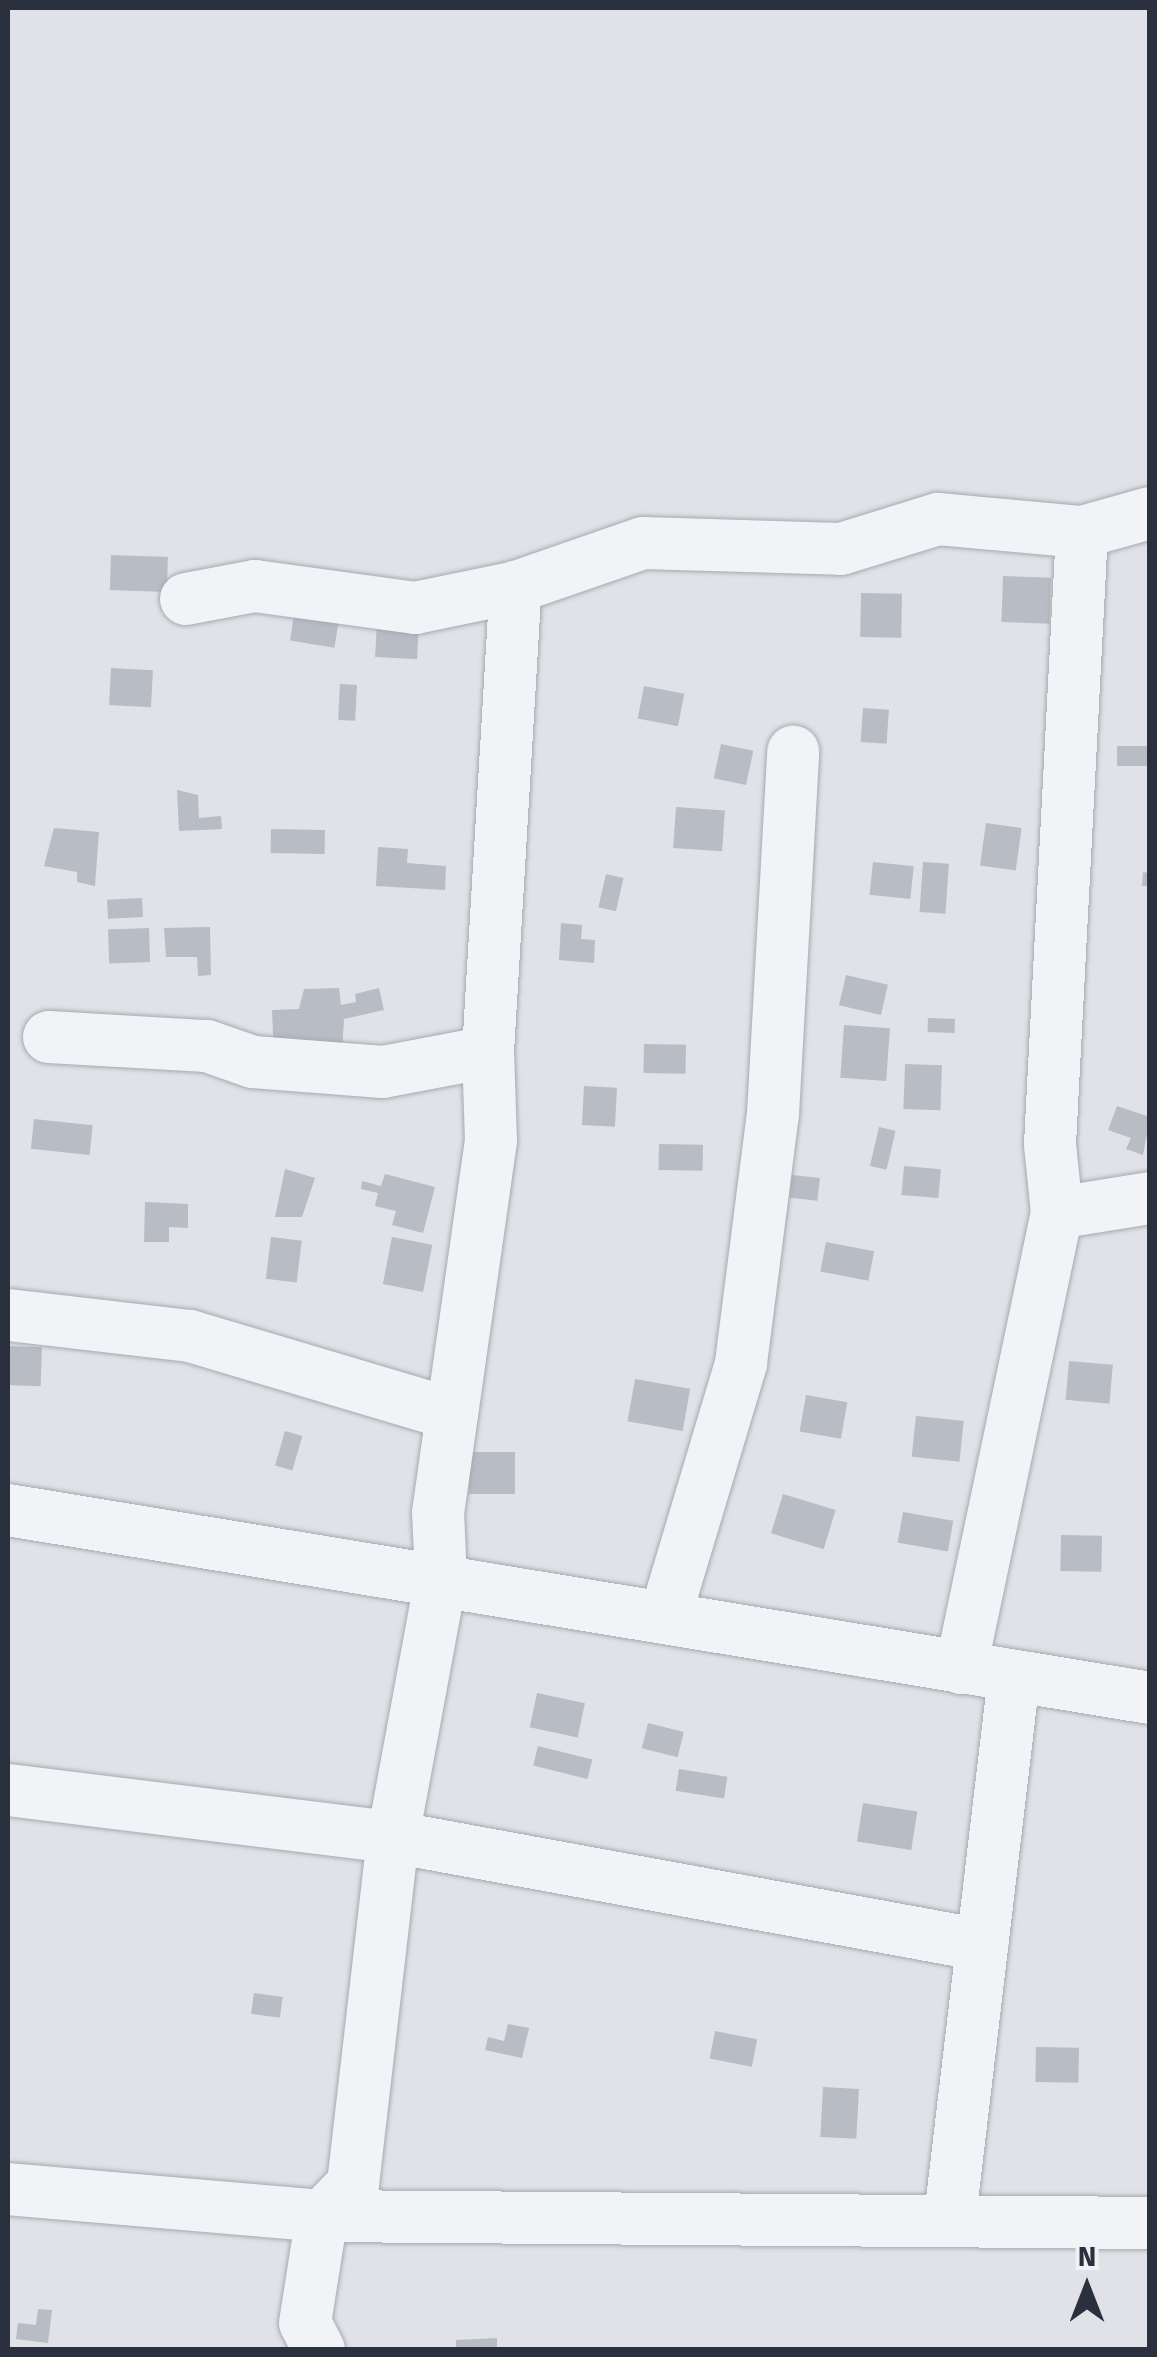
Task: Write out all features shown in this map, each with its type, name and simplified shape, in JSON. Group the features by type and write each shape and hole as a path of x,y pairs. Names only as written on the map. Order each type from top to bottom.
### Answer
{"street":[{"path":"186,599 255,586 414,608 516,587 643,543 841,550 938,518 1082,532 1150,514"},
{"path":"962,1668 1057,1213 1050,1144 1082,532"},
{"path":"319,2350 305,2323 322,2216 353,2184 393,1837 441,1578 438,1513 490,1142 488,1052 516,587"},
{"path":"665,1616 741,1362 773,1114 793,752"},
{"path":"48,1037 207,1046 253,1062 383,1072 488,1052"},
{"path":"1057,1213 1150,1198"},
{"path":"8,1315 190,1336 452,1414"},
{"path":"8,1510 441,1578 1150,1698"},
{"path":"950,2216 1014,1677"},
{"path":"8,1790 393,1837 982,1945"},
{"path":"8,2189 322,2216 950,2216 1150,2223"}],"building":[{"path":"111,555 168,557 167,592 110,590"},
{"path":"1003,576 1051,578 1049,624 1001,622"},
{"path":"861,593 902,594 901,638 860,637"},
{"path":"295,609 339,616 334,648 290,641"},
{"path":"377,621 419,623 417,659 375,657"},
{"path":"111,668 153,670 151,707 109,705"},
{"path":"340,684 357,685 355,721 338,720"},
{"path":"644,686 684,694 678,726 638,718"},
{"path":"863,708 889,710 887,744 861,742"},
{"path":"721,744 753,751 746,785 714,778"},
{"path":"1117,746 1150,746 1150,766 1117,766"},
{"path":"177,790 198,795 199,818 221,816 222,829 179,831"},
{"path":"676,807 725,810 722,851 673,848"},
{"path":"986,823 1022,828 1016,871 980,866"},
{"path":"54,828 99,832 95,886 77,882 77,872 44,866"},
{"path":"271,829 325,830 325,854 271,853"},
{"path":"378,847 408,849 407,863 446,866 445,890 376,886"},
{"path":"873,862 914,866 910,899 870,895"},
{"path":"923,862 949,864 945,914 920,912"},
{"path":"1143,872 1150,873 1150,886 1142,886"},
{"path":"606,874 624,878 616,911 598,907"},
{"path":"142,898 143,917 108,919 107,900"},
{"path":"561,923 582,925 581,939 595,940 594,963 559,960"},
{"path":"210,927 211,975 198,976 197,957 166,957 164,928"},
{"path":"149,928 150,962 109,963 108,929"},
{"path":"846,975 888,985 881,1015 839,1005"},
{"path":"339,988 341,1005 356,1002 355,994 379,988 384,1010 344,1019 342,1054 274,1057 272,1010 299,1009 304,989"},
{"path":"928,1018 955,1019 954,1033 928,1032"},
{"path":"844,1025 890,1028 886,1081 840,1078"},
{"path":"644,1044 686,1045 685,1074 643,1073"},
{"path":"905,1064 942,1065 940,1110 903,1109"},
{"path":"584,1086 617,1088 615,1127 582,1125"},
{"path":"1117,1106 1150,1117 1143,1155 1126,1149 1131,1138 1108,1130"},
{"path":"34,1119 93,1125 90,1155 31,1149"},
{"path":"879,1127 896,1131 887,1170 870,1166"},
{"path":"659,1144 703,1145 703,1171 659,1170"},
{"path":"904,1166 941,1169 938,1198 901,1195"},
{"path":"285,1169 315,1178 302,1217 275,1217"},
{"path":"385,1174 435,1187 423,1233 392,1225 396,1211 375,1206 378,1193 361,1189 362,1181 381,1186"},
{"path":"792,1175 820,1178 817,1201 790,1198"},
{"path":"145,1202 188,1204 188,1228 169,1227 169,1242 144,1242"},
{"path":"271,1237 302,1241 297,1282 266,1279"},
{"path":"392,1237 432,1245 423,1292 383,1284"},
{"path":"826,1242 874,1251 868,1281 820,1271"},
{"path":"8,1346 42,1347 41,1386 8,1385"},
{"path":"1069,1361 1113,1365 1109,1404 1066,1400"},
{"path":"635,1379 690,1389 683,1431 628,1421"},
{"path":"806,1395 847,1402 841,1439 800,1431"},
{"path":"916,1416 964,1421 959,1462 912,1457"},
{"path":"285,1431 302,1436 292,1471 275,1466"},
{"path":"469,1452 515,1452 515,1494 469,1494"},
{"path":"783,1494 836,1510 824,1549 771,1533"},
{"path":"903,1512 953,1521 948,1551 898,1543"},
{"path":"1061,1535 1102,1536 1101,1572 1060,1571"},
{"path":"537,1693 585,1703 578,1737 530,1727"},
{"path":"648,1723 684,1732 678,1757 642,1748"},
{"path":"538,1746 592,1760 587,1779 533,1765"},
{"path":"679,1769 727,1777 724,1798 676,1791"},
{"path":"863,1803 917,1812 911,1850 857,1842"},
{"path":"254,1993 283,1997 280,2018 251,2014"},
{"path":"508,2024 529,2028 522,2058 485,2050 488,2037 504,2041"},
{"path":"715,2031 757,2039 752,2067 710,2058"},
{"path":"1036,2047 1079,2048 1078,2083 1035,2082"},
{"path":"823,2087 859,2089 856,2139 820,2137"},
{"path":"38,2309 52,2310 48,2343 16,2339 18,2323 36,2325"},
{"path":"497,2338 497,2350 456,2350 456,2340"}]}
